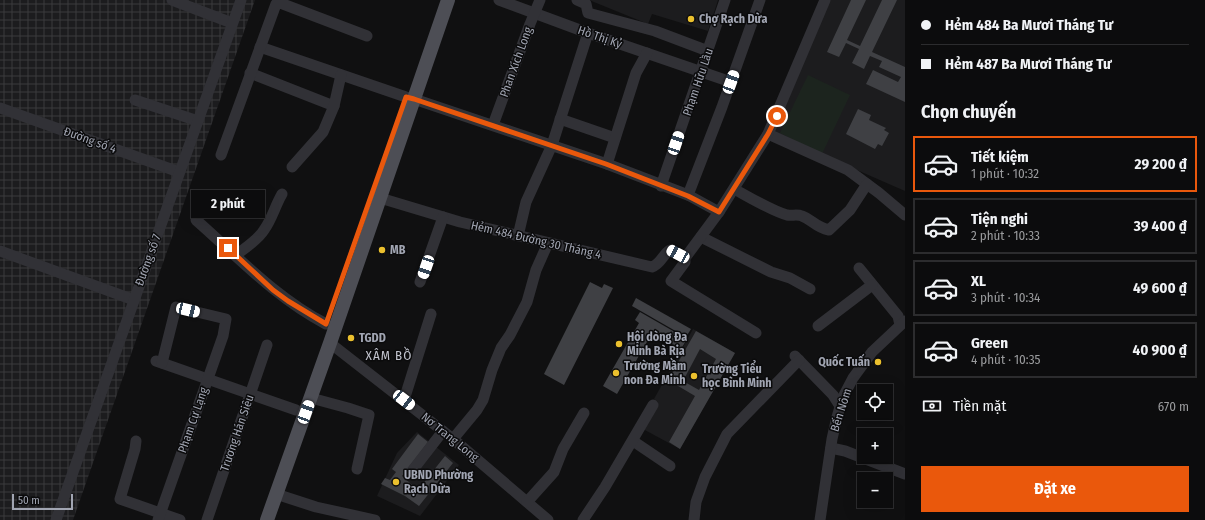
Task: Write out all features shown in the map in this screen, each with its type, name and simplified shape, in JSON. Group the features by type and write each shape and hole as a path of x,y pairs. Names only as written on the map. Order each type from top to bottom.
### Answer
{"main road":[{"path":"259,520 296,410 325,341 380,198 439,0"},
{"path":"331,325 410,98 448,0"},
{"path":"267,520 311,398 325,341"}],"street":[{"path":"172,0 232,23"},
{"name":"Đường số 7","path":"56,520 240,0"},
{"name":"Hồ Thị Kỷ","path":"499,0 588,33 731,82"},
{"name":"Phan Xích Long","path":"493,125 540,0"},
{"path":"577,0 586,4 588,13 655,31 708,51"},
{"name":"Phạm Hữu Lầu","path":"661,186 726,0"},
{"path":"688,196 760,0"},
{"path":"756,332 671,281 685,262 685,258 719,212 768,134 825,0"},
{"path":"221,155 274,6 279,3 367,36"},
{"path":"518,236 526,202 552,145 588,33"},
{"path":"260,47 606,164 688,196 719,212"},
{"path":"606,164 636,73 647,53"},
{"path":"250,73 334,106"},
{"path":"292,167 322,132 334,106 341,75"},
{"path":"135,100 198,121"},
{"name":"Đường số 4","path":"0,108 179,172"},
{"path":"560,119 615,138"},
{"path":"768,134 848,170 905,215"},
{"path":"734,189 783,214 797,214 803,216 820,228 829,230 850,210 867,184"},
{"path":"236,255 263,232 271,220 273,211 282,194"},
{"name":"Hẻm 484 Đường 30 Tháng 4","path":"380,198 443,217 652,267 656,266 662,261 670,250 685,258"},
{"path":"420,282 443,217"},
{"path":"196,220 273,290 288,301 331,325"},
{"path":"701,236 771,272 790,278 810,289"},
{"path":"453,439 477,410 483,400 492,370 501,348 510,335 527,302 536,270 548,243"},
{"path":"0,251 134,300"},
{"path":"859,268 903,323"},
{"path":"818,326 872,285"},
{"name":"Phạm Cự Lạng","path":"159,517 208,379 223,336 226,318 176,307 159,362 208,379"},
{"path":"404,400 431,314"},
{"name":"Bến Nôm","path":"820,520 831,448 837,417 843,397 852,378 862,364 872,352 903,323"},
{"name":"Nơ Trang Long","path":"325,341 453,439 548,520"},
{"name":"Trương Hán Siêu","path":"207,520 267,345"},
{"path":"694,520 696,502 705,476 728,434 797,358 833,395 840,406"},
{"path":"208,379 296,410"},
{"path":"311,398 369,415 357,469"},
{"path":"584,520 653,405"},
{"path":"527,502 554,472 563,449 584,413"},
{"path":"412,471 443,431"},
{"path":"136,441 120,499 159,517 180,520"},
{"path":"632,441 670,466"},
{"path":"831,448 845,451 905,474"},
{"path":"276,494 316,507 375,520"}],"shaded area":[{"path":"0,0 255,0 73,520 0,520"},
{"name":"Chợ Rạch Dừa","path":"589,0 718,0 708,31 652,14 648,24"},
{"path":"829,0 905,0 905,191 772,133"},
{"path":"808,75 850,95 822,154 780,133"},
{"name":"Trường Tiểu học Bình Minh","path":"693,329 735,353 680,449 643,429 658,402 654,399"},
{"path":"417,432 459,465 420,516 377,496 397,453"}],"building":[{"path":"851,0 866,0 847,40 860,46 882,0 897,0 872,52 905,67 905,102 866,84 873,70 898,82 901,77 879,67 882,61 870,56 864,69 852,63 859,49 846,43 839,57 827,52"},
{"path":"858,109 871,115 869,120 886,128 884,130 889,133 882,146 878,144 875,149 846,134"},
{"path":"590,282 602,288 604,284 613,288 564,385 544,374"},
{"path":"636,298 691,329 686,337 632,306"},
{"path":"640,312 687,339 681,349 652,333 617,394 603,386 639,323 635,320"},
{"path":"696,331 735,353 680,449 669,442 695,396 668,380","holes":["700,349 716,359 699,390 683,381"]},
{"name":"UBND Phường Rạch Dừa","path":"418,434 428,442 402,476 418,490 445,456 453,463 419,506 405,496 381,484 385,478 390,480 396,472 392,469"}],"place":[{"name":"Chợ Rạch Dừa","path":"691,19"},
{"name":"MB","path":"382,250"},
{"name":"TGDD","path":"351,338"},
{"name":"Hội dòng Đa Minh Bà Rịa","path":"619,344"},
{"name":"Quốc Tuấn","path":"878,362"},
{"name":"Trường Mầm non Đa Minh","path":"616,373"},
{"name":"Trường Tiểu học Bình Minh","path":"694,376"},
{"name":"UBND Phường Rạch Dừa","path":"396,482"}],"district":[{"name":"XÂM BỒ","path":"389,355"}],"route":[{"path":"228,248 273,290 326,324 406,97 606,164 688,196 719,212 742,178 777,116"}]}
